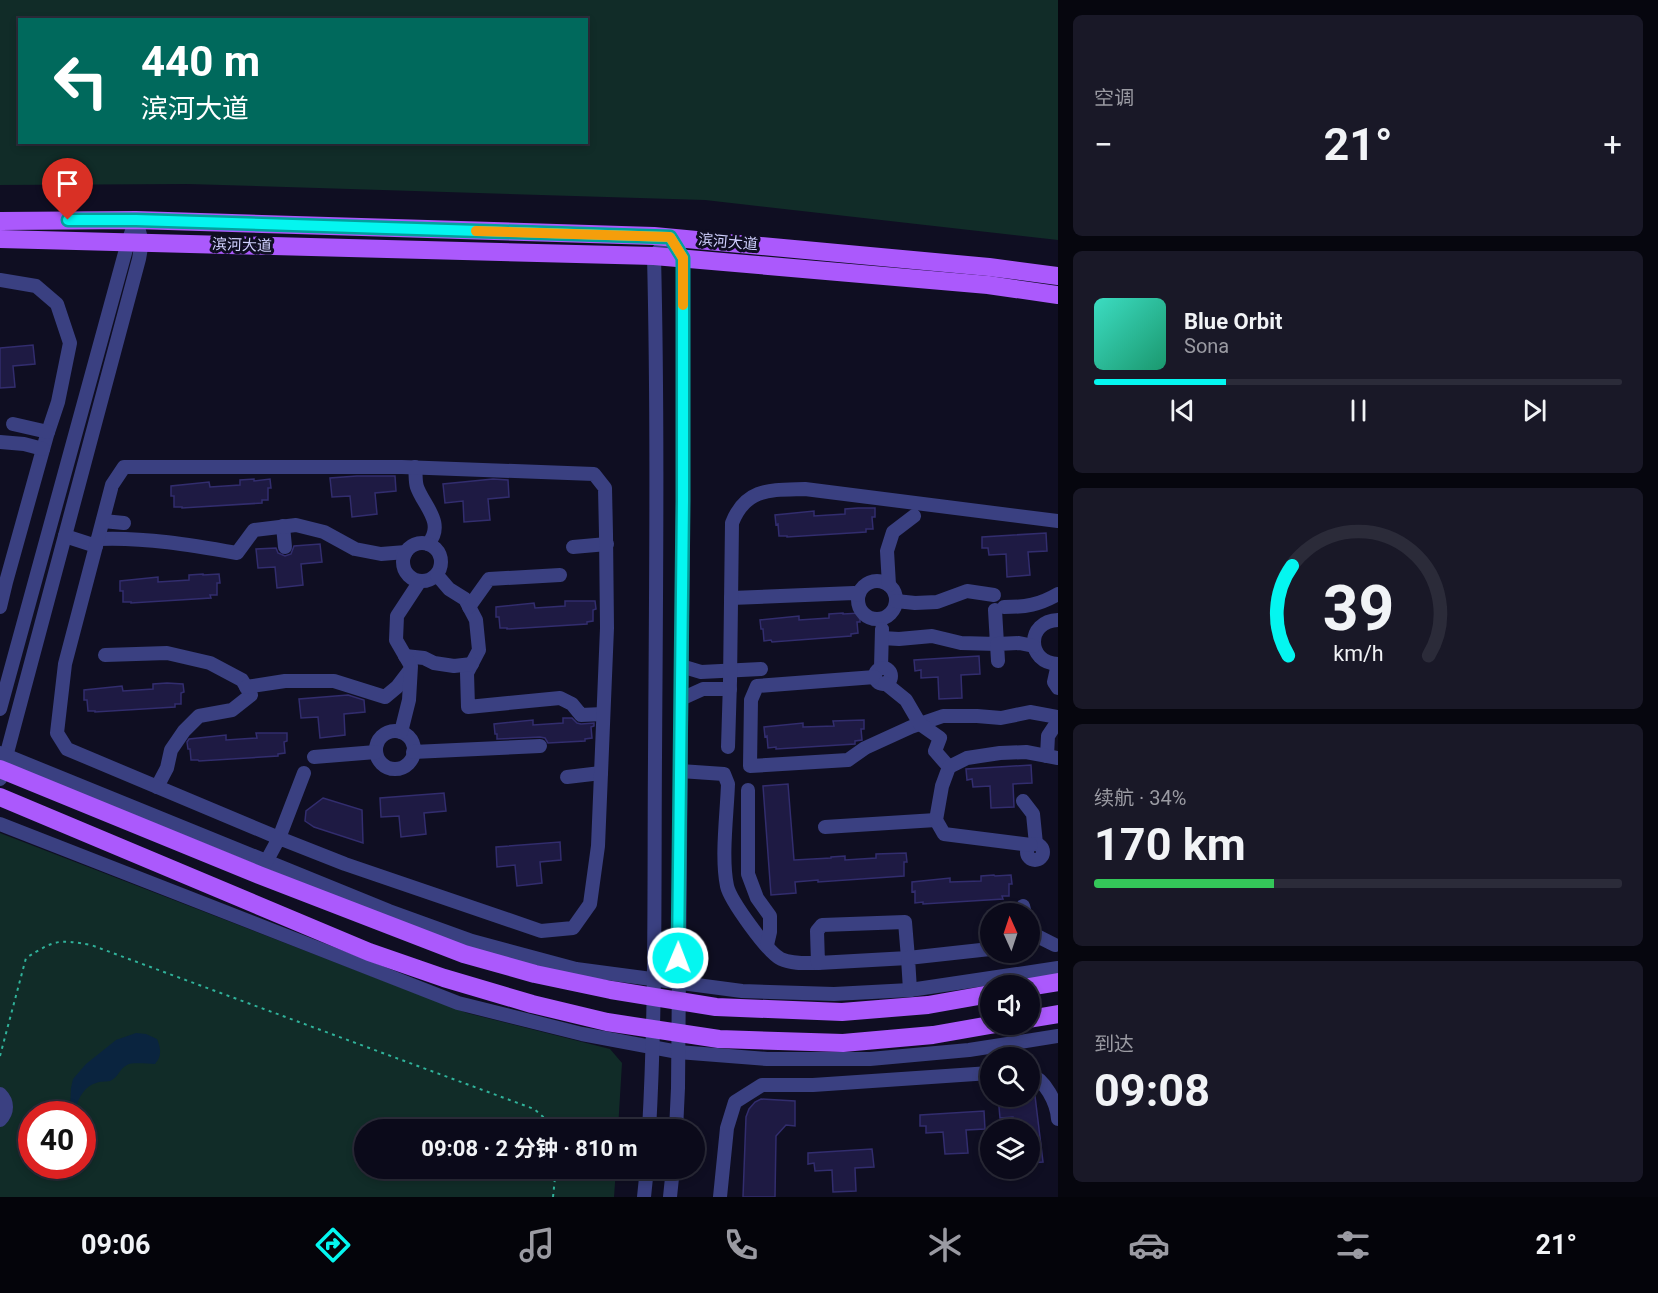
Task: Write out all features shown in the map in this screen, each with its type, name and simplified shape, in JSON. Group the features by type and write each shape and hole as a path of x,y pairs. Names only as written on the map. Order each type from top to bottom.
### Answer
{"main road":[{"name":"滨河大道","path":"0,221 136,220 670,237 977,266 1058,276"},
{"name":"滨河大道","path":"0,239 654,256 988,285 1058,295"},
{"path":"2,765 263,869 464,954 535,974 611,990 653,988 678,992 716,1007 842,1012 928,1005 980,996"},
{"path":"0,797 369,952 444,978 532,1004 607,1022 653,1038 678,1042 719,1038 843,1042 933,1035 980,1027"},
{"path":"1040,985 1058,982"},
{"path":"1040,1017 1058,1014"}],"street":[{"path":"2,765 140,259 135,242 136,220"},
{"path":"649,1119 653,1038 657,513 654,256 670,237 683,258 677,1119"},
{"path":"0,709 124,262 135,242"},
{"path":"0,280 36,286 57,304 70,343 58,402 3,581 0,607"},
{"path":"13,424 48,432"},
{"path":"0,442 24,444 43,449"},
{"path":"124,466 415,467 594,474 605,488 607,628 598,846 590,904 573,928 541,931 345,864 67,749 57,733 65,664 112,485 124,466"},
{"path":"415,467 417,487 429,508 435,526 433,539 428,544"},
{"path":"728,747 732,523 737,510 749,498 768,490 805,489 1058,521"},
{"path":"889,585 871,581 866,584 858,595 863,613 874,618 881,618 891,612 896,601 889,585 887,551 893,532 914,516"},
{"path":"103,521 124,523"},
{"path":"65,537 97,542 128,538 237,553 254,530 296,525 324,532 356,549 381,554 406,552 416,544 428,544 441,557 437,575 432,579 420,581 408,575 403,564 406,552"},
{"path":"283,526 285,547"},
{"path":"573,547 607,544"},
{"path":"437,575 449,589 465,599 476,620 479,650 467,674 468,707 560,698 572,704 580,715 603,714"},
{"path":"469,606 489,579 561,575"},
{"path":"401,732 409,700 411,666 396,640 397,616 420,581"},
{"path":"896,601 937,602 967,591 994,595 990,599 990,604 999,608 1026,607 1044,602 1058,594"},
{"path":"731,598 854,593 858,595"},
{"path":"998,661 999,608"},
{"path":"880,676 881,618"},
{"path":"1058,620 1044,623 1039,628 1035,634 1034,646 1038,656 1044,661 1058,664 1054,681 1058,688"},
{"path":"882,639 932,636 961,643 1019,643 1034,646"},
{"path":"105,655 166,653 210,663 242,680 251,695 232,710 199,716 171,750 157,787"},
{"path":"405,656 424,658 434,663 454,666 472,664"},
{"path":"681,666 701,672 761,669"},
{"path":"246,687 285,681 334,681 385,697 411,670"},
{"path":"949,767 935,751 940,738 920,724 906,700 880,676 757,686 751,700 750,766 848,760 865,748 920,724 943,716 1001,718 1030,712 1058,719 1048,736 1052,757 1026,752 1000,753 967,758 949,767 942,786 936,820 945,834 1006,841 1058,852"},
{"path":"681,699 703,689 730,689"},
{"path":"389,732 401,732 410,740 414,752 409,763 392,769 381,763 376,752 383,735 389,732"},
{"path":"414,752 540,746"},
{"path":"315,757 376,752"},
{"path":"680,771 724,774 728,784 725,862 727,888 744,917 780,958 801,963 818,963 908,958 980,950"},
{"path":"263,869 279,838 304,773"},
{"path":"567,777 601,773"},
{"path":"748,790 748,874 757,898 770,916 767,945"},
{"path":"1023,801 1033,814 1037,848"},
{"path":"825,827 936,820"},
{"path":"0,824 458,1003 582,1034 653,1038"},
{"path":"818,963 817,931 822,926 905,922 910,990"},
{"path":"1040,938 1057,948"},
{"path":"678,992 742,991 834,994 910,990 1058,968"},
{"path":"678,1042 767,1059 870,1059 969,1050 1058,1036"},
{"path":"720,1197 727,1128 735,1102 762,1085 813,1085 980,1074"},
{"path":"1040,1081 1049,1092 1058,1111 1058,1119"},
{"path":"0,1094 6,1105 6,1111 0,1120"},
{"path":"644,1197 646,1179"},
{"path":"670,1197 672,1179"}],"path":[{"path":"0,1056 26,958 50,943 68,941 91,945 534,1108 547,1119"},
{"path":"553,1197 555,1179"}],"green space":[{"path":"0,0 1058,0 1058,240 705,200 188,184 0,185"},
{"path":"0,833 467,1013 610,1049 622,1063 619,1119 354,1119 354,1179 615,1179 614,1197 0,1197"}],"water":[{"path":"136,1033 146,1034 157,1039 159,1058 155,1064 129,1064 113,1080 98,1082 85,1090 78,1101 70,1101 73,1079 86,1064 116,1040"}],"building":[{"path":"33,345 35,364 13,366 15,387 0,388 0,348"},
{"path":"395,476 396,491 375,493 377,514 352,517 350,496 332,497 330,478"},
{"path":"254,479 254,481 270,479 271,488 268,488 268,500 262,500 262,503 174,507 171,486 209,482 210,487 240,485 240,480"},
{"path":"493,479 508,480 509,497 488,499 490,520 464,522 463,501 445,503 443,484"},
{"path":"875,508 875,517 872,517 873,529 866,529 866,532 779,536 775,515 814,511 814,516 845,514 845,509"},
{"path":"1046,533 1047,551 1028,552 1030,575 1007,577 1006,554 989,555 988,548 982,548 982,537"},
{"path":"320,544 322,562 301,564 303,585 277,588 275,567 258,568 256,549 276,548 278,553 285,556 291,554 294,546"},
{"path":"219,574 220,583 217,583 217,595 210,595 211,598 123,602 120,581 158,577 158,582 189,580 189,575"},
{"path":"565,601 595,601 593,621 587,624 507,629 500,628 499,617 496,617 496,607 534,603 535,608 565,606"},
{"path":"860,613 860,622 857,622 858,633 851,634 851,636 764,641 760,620 799,616 799,620 829,618 829,614"},
{"path":"979,656 980,674 961,675 962,698 939,699 938,677 921,678 921,670 915,671 914,660"},
{"path":"153,684 183,684 181,704 175,704 175,707 95,712 88,711 87,700 84,700 84,690 122,686 123,691 153,689"},
{"path":"348,695 364,700 365,712 344,714 345,735 320,738 318,717 301,718 299,699"},
{"path":"563,718 572,718 581,724 594,723 591,727 592,738 585,739 585,741 548,743 545,738 540,737 497,739 497,734 495,734 494,724 533,720 533,725 563,723"},
{"path":"864,720 864,729 861,729 862,740 855,741 855,744 776,749 776,747 768,748 767,736 765,737 764,727 803,723 803,727 834,726 833,721"},
{"path":"256,733 287,733 287,741 284,742 285,753 278,754 278,756 191,760 187,742 189,739 226,735 226,740 257,738"},
{"path":"1031,765 1032,783 1013,784 1014,807 991,808 990,786 973,787 972,779 967,780 966,769"},
{"path":"788,784 794,860 845,856 845,860 876,858 876,854 906,853 904,876 795,882 796,893 771,895 763,786"},
{"path":"444,793 446,811 424,813 426,834 401,837 399,816 381,817 380,798"},
{"path":"323,798 362,810 363,843 314,827 305,821 306,811"},
{"path":"560,842 561,860 540,862 542,883 517,886 515,865 497,867 496,847"},
{"path":"1011,875 1012,884 1009,884 1009,896 1002,896 1003,899 915,903 912,882 950,878 950,882 981,881 981,876"},
{"path":"761,1099 795,1101 795,1126 786,1125 776,1136 775,1197 743,1197 746,1117 749,1109"},
{"path":"999,1107 1036,1107 1038,1119 1000,1118"},
{"path":"984,1111 984,1119 980,1119 980,1129 966,1130 968,1153 945,1154 943,1132 926,1133 926,1126 920,1126 920,1115"},
{"path":"1040,1137 1043,1162 1040,1162"},
{"path":"872,1149 874,1167 855,1168 856,1191 833,1192 832,1170 815,1171 814,1163 808,1164 808,1153"}],"slow traffic":[{"path":"476,231 670,237 683,258 683,305"}],"route":[{"path":"68,220 136,220 670,237 683,258 678,958"}]}
